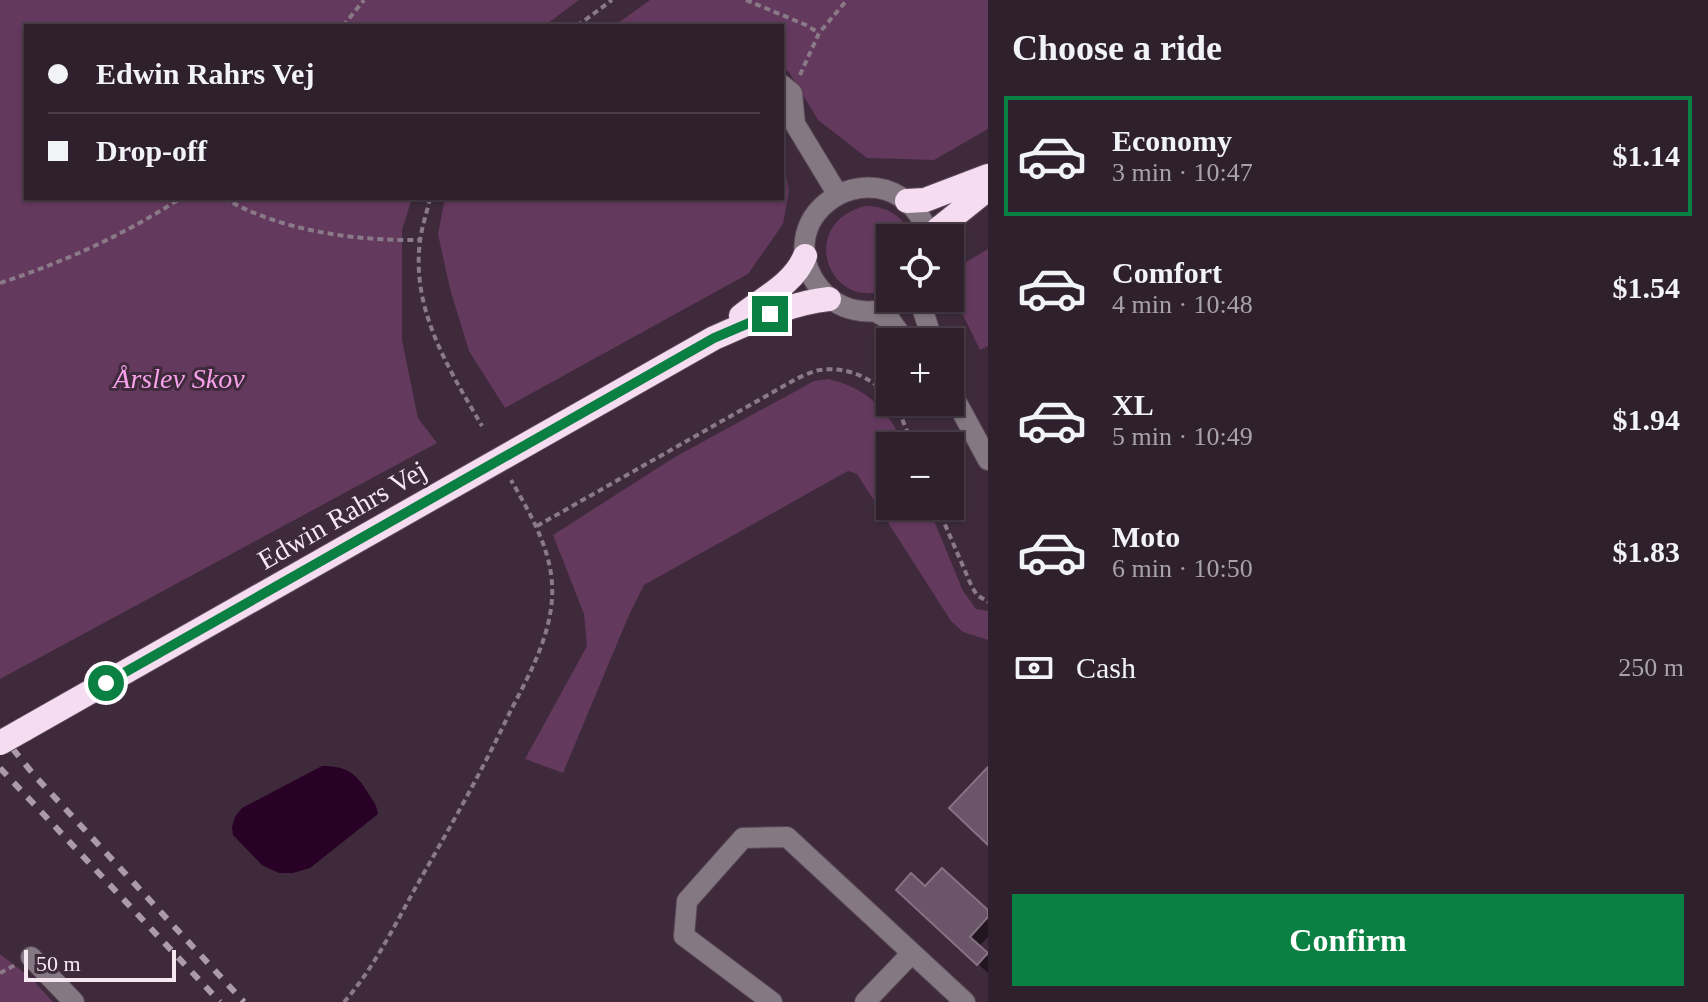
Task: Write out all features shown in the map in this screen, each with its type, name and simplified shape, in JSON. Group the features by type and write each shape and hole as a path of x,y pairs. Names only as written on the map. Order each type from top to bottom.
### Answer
{"highway":[{"path":"907,201 925,200 988,176"},
{"path":"944,224 988,189"},
{"path":"714,338 800,269 805,256"},
{"path":"714,338 770,314 813,300 829,299"},
{"name":"Edwin Rahrs Vej","path":"0,743 714,338"}],"street":[{"path":"787,89 789,125 838,195"},
{"path":"896,328 890,320 876,312 851,310 829,299 813,280 805,256 807,235 815,216 838,195 861,188 897,195 907,201 924,224"},
{"path":"963,416 988,460"},
{"path":"772,1002 684,936 687,901 743,838 787,837 965,1002"},
{"path":"865,1002 912,953"},
{"path":"31,957 74,1002"}],"path":[{"path":"345,24 364,0"},
{"path":"580,24 612,0"},
{"path":"746,0 819,33"},
{"path":"787,89 819,33 847,0"},
{"path":"0,283 44,269 100,244 178,200"},
{"path":"229,200 294,226 377,241 420,240"},
{"path":"430,200 420,240 423,296 435,341 482,426"},
{"path":"537,526 796,379 819,370 844,370 862,375 876,384"},
{"path":"344,1002 384,943 475,784 533,666 546,632 552,598 550,564 537,526 511,480"},
{"path":"943,520 972,587 977,595 988,602"}],"green space":[{"name":"Årslev Skov","path":"0,0 579,0 547,24 24,24 24,200 411,200 402,230 402,340 418,418 437,443 0,679"},
{"path":"650,0 988,0 988,129 934,160 867,158 818,120 789,72 784,70 784,24 617,24"},
{"path":"784,165 789,191 783,224 748,274 505,408 469,351 450,289 438,234 445,200 784,200"},
{"path":"865,206 894,214 904,224 876,224 876,291 851,290 837,279 829,265 826,248 831,231 843,216"},
{"path":"988,249 988,346 980,350 961,312 964,312 966,262"},
{"path":"828,379 865,394 876,403 876,416 887,416 897,432 876,432 876,504 857,474 848,471 644,585 563,773 525,759 587,646 584,614 553,535 675,457 814,381"},
{"path":"886,520 934,520 963,591 976,609 988,611 988,640 963,632 951,621"},
{"path":"0,954 31,978 53,1002 0,1002"}],"shaded area":[{"path":"322,766 339,768 356,777 374,802 378,814 310,868 279,873 262,865 233,835 235,817 242,808"}],"building":[{"path":"988,767 988,845 949,808"},
{"path":"942,868 988,910 988,917 970,937 988,953 977,965 896,890 911,873 925,886"}],"railway":[{"path":"0,733 34,775 244,1002"},
{"path":"0,768 220,1002"}],"route":[{"path":"106,683 714,338 770,314"}]}
